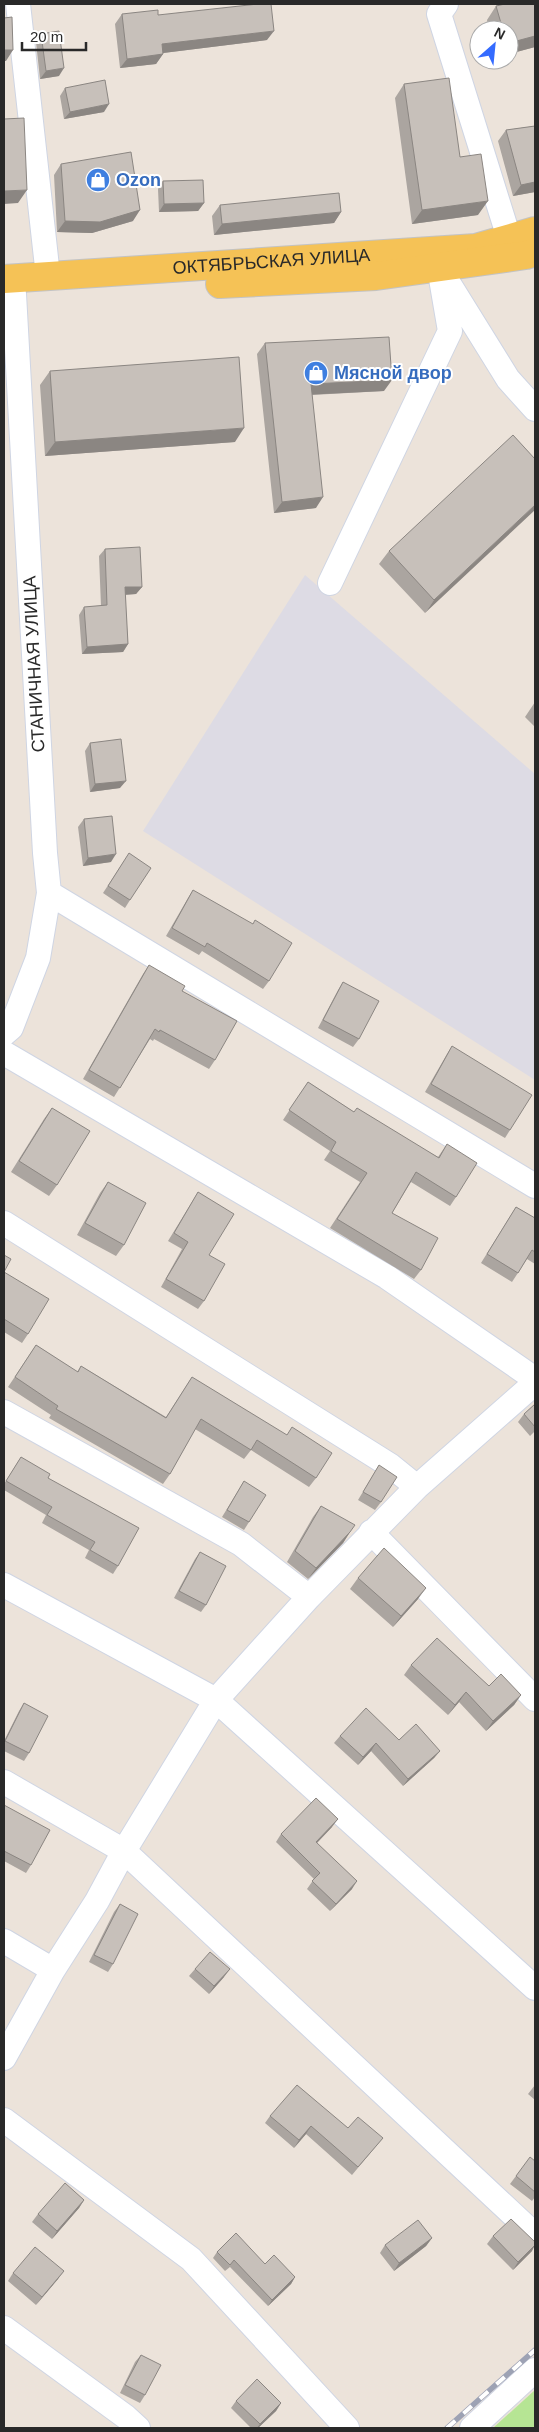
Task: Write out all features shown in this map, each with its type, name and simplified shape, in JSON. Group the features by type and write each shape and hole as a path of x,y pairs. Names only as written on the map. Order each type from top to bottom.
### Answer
{"main road":[{"name":"ОКТЯБРЬСКАЯ УЛИЦА","path":"7,289 48,276 476,248 535,231"},
{"name":"ОКТЯБРЬСКАЯ УЛИЦА","path":"7,289 376,276 526,255 535,252"}],"street":[{"path":"18,4 48,276"},
{"path":"446,4 439,14 509,238"},
{"path":"439,267 508,379 535,409"},
{"path":"330,583 450,331 439,267"},
{"name":"СТАНИЧНАЯ УЛИЦА","path":"6,1030 38,958 50,893 45,853 7,289"},
{"path":"50,893 535,1186"},
{"path":"4,1053 387,1277 535,1378"},
{"path":"4,1222 391,1466 417,1487"},
{"path":"4,2058 53,1970 97,1901 124,1851 216,1700 371,1532 417,1487 535,1383"},
{"path":"4,1412 241,1544 309,1597"},
{"path":"371,1532 535,1699"},
{"path":"4,1585 216,1700 535,1988"},
{"path":"4,1782 124,1851 535,2235"},
{"path":"4,1941 53,1970"},
{"path":"4,2120 191,2259 347,2428"},
{"path":"4,2328 126,2417 138,2428"},
{"path":"472,2428 535,2370"}],"shaded area":[{"path":"305,575 535,774 535,1080 143,831"}],"green space":[{"path":"535,2390 535,2428 493,2428"}],"building":[{"path":"271,4 274,31 162,44 163,54 127,59 122,14 158,10 158,15"},
{"path":"505,4 535,4 535,36 519,40 519,20 500,20 496,6"},
{"path":"12,17 13,50 4,50 4,18"},
{"path":"59,31 64,68 46,71 41,34"},
{"path":"449,78 460,157 481,154 488,201 422,210 404,84"},
{"path":"105,80 109,104 70,112 65,88"},
{"path":"24,118 27,190 4,191 4,119"},
{"path":"535,126 535,182 521,185 506,130"},
{"path":"131,152 140,210 100,222 65,221 61,164"},
{"path":"203,180 204,203 164,204 163,181"},
{"path":"339,193 341,212 222,224 220,205"},
{"path":"389,337 392,380 311,384 323,497 282,502 265,343"},
{"path":"239,357 244,428 55,442 50,371"},
{"path":"513,435 535,459 535,505 434,600 389,551"},
{"path":"140,547 142,587 125,587 128,644 87,647 84,607 107,605 105,549"},
{"path":"121,739 126,781 95,784 90,743"},
{"path":"112,816 116,854 88,858 84,819"},
{"path":"129,853 151,868 130,900 108,886"},
{"path":"193,890 253,924 255,920 292,943 269,981 207,943 205,947 172,928"},
{"path":"149,965 185,986 182,991 237,1021 215,1060 155,1029 120,1088 89,1070"},
{"path":"343,982 379,1001 359,1039 323,1020"},
{"path":"452,1046 532,1095 510,1130 431,1084"},
{"path":"308,1082 354,1112 357,1108 439,1158 447,1144 477,1163 456,1197 416,1172 392,1213 438,1238 421,1270 337,1219 367,1173 331,1151 336,1142 289,1110"},
{"path":"52,1108 90,1131 57,1185 19,1161"},
{"path":"108,1182 146,1203 124,1245 85,1223"},
{"path":"198,1192 234,1214 209,1255 225,1264 204,1301 166,1279 188,1242 174,1233"},
{"path":"516,1207 535,1218 535,1252 532,1250 518,1273 487,1254"},
{"path":"4,1255 11,1259 4,1272"},
{"path":"4,1272 49,1299 28,1334 4,1319"},
{"path":"36,1345 78,1372 81,1366 166,1418 192,1377 287,1435 292,1427 332,1453 316,1478 257,1440 251,1450 201,1419 170,1474 56,1409 58,1406 15,1377"},
{"path":"535,1404 535,1427 524,1414"},
{"path":"21,1457 50,1474 48,1478 139,1528 118,1566 90,1550 95,1542 47,1515 52,1507 6,1481"},
{"path":"379,1465 397,1477 381,1502 363,1492"},
{"path":"244,1481 266,1495 249,1522 227,1510"},
{"path":"321,1506 355,1525 316,1568 295,1551"},
{"path":"384,1548 426,1588 401,1616 358,1578"},
{"path":"200,1552 226,1566 206,1605 179,1591"},
{"path":"437,1638 489,1686 501,1674 521,1695 493,1721 466,1692 455,1705 411,1665"},
{"path":"24,1703 48,1716 29,1753 5,1741"},
{"path":"366,1708 399,1740 416,1724 440,1751 408,1779 376,1743 363,1757 340,1736"},
{"path":"316,1798 338,1819 316,1842 357,1881 336,1904 312,1881 320,1873 281,1834"},
{"path":"4,1805 50,1830 31,1865 4,1851"},
{"path":"120,1904 138,1914 113,1964 94,1955"},
{"path":"210,1952 230,1969 214,1986 195,1969"},
{"path":"297,2085 348,2128 358,2117 383,2138 358,2167 311,2126 299,2140 270,2116"},
{"path":"530,2157 535,2161 535,2192 516,2176"},
{"path":"65,2183 84,2200 57,2231 38,2214"},
{"path":"511,2219 535,2242 535,2245 518,2262 493,2236"},
{"path":"418,2220 432,2238 399,2263 385,2245"},
{"path":"236,2233 265,2264 274,2255 295,2277 272,2300 234,2260 230,2265 217,2252"},
{"path":"35,2247 64,2271 42,2297 13,2273"},
{"path":"141,2355 161,2365 145,2395 125,2385"},
{"path":"257,2379 281,2403 260,2424 236,2401"}],"railway":[{"path":"447,2428 535,2350"}],"place":[{"name":"Ozon","path":"98,180"},
{"name":"Мясной двор","path":"316,373"}]}
